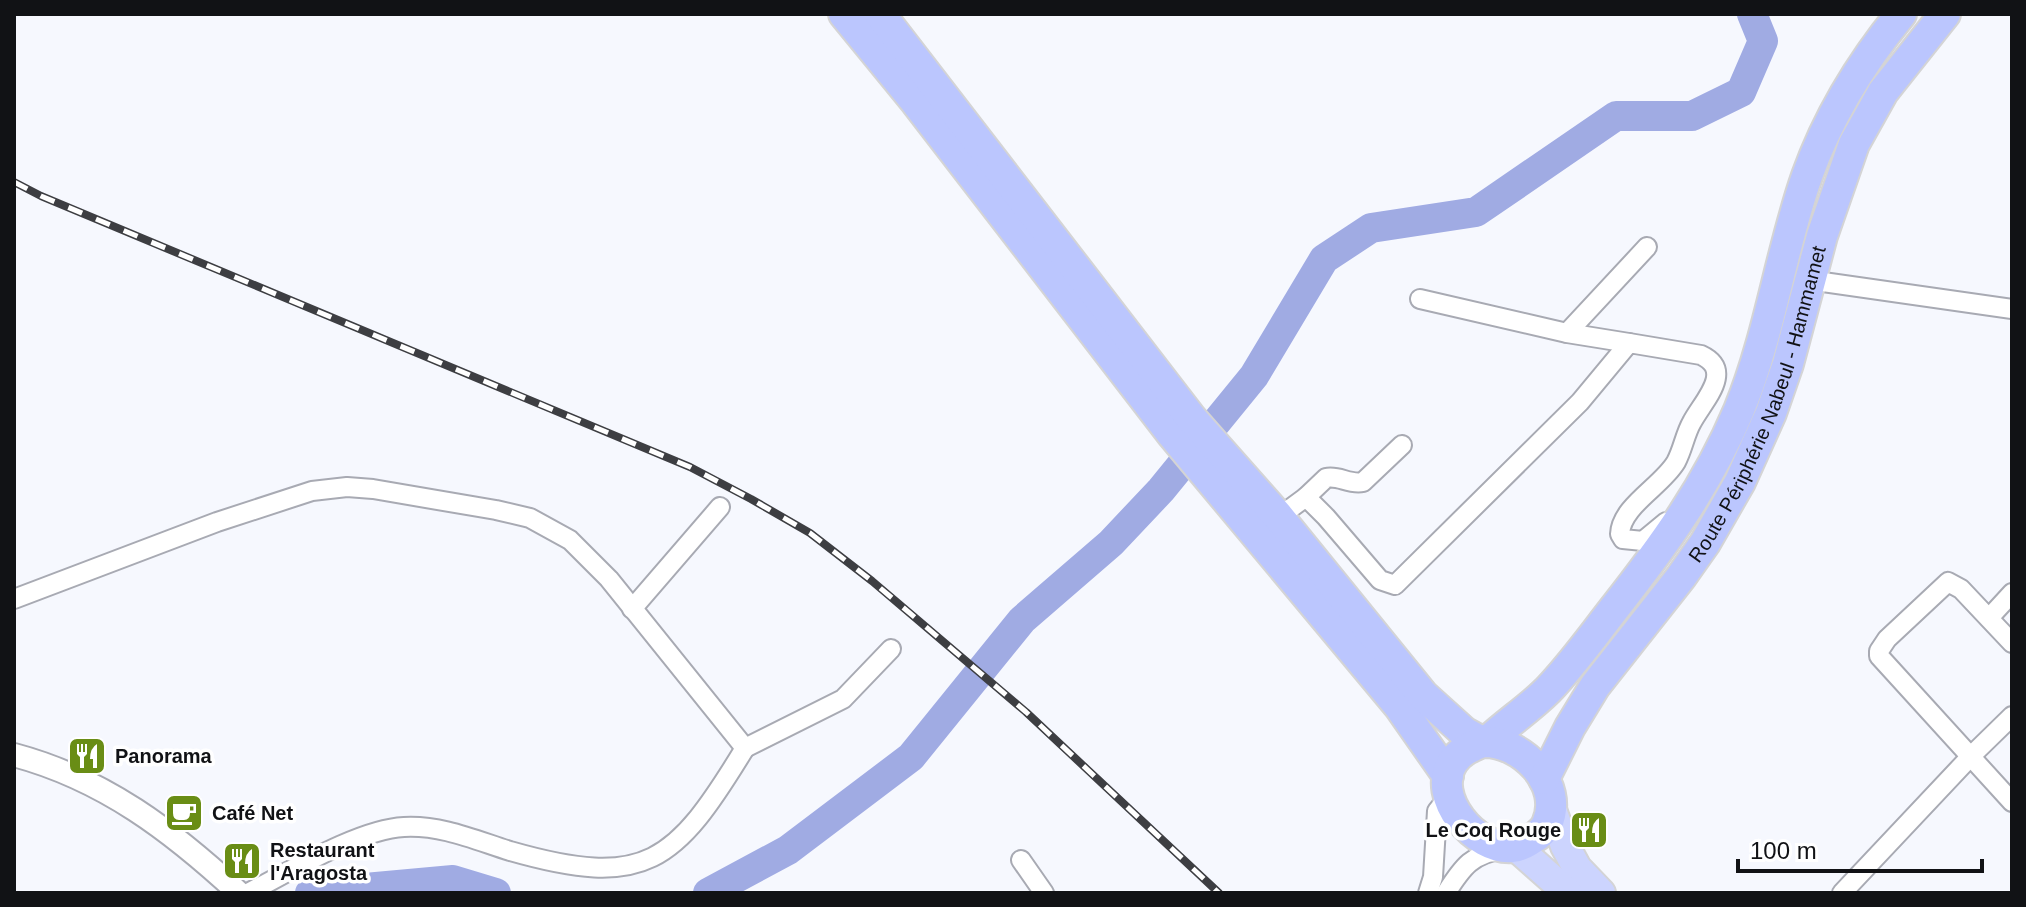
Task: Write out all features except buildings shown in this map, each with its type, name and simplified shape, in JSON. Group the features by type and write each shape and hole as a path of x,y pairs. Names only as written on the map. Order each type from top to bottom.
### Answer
{"highway":[{"path":"844,14 1212,461 1399,706 1448,786 1461,818 1478,837 1514,847 1538,836 1547,824 1548,793 1535,766 1503,743 1485,741 1464,732 1423,695 1277,515 1212,461"},
{"path":"880,14 1182,426"},
{"name":"Route Périphérie Nabeul - Hammamet","path":"1485,741 1548,690 1575,659 1673,534 1698,495 1740,407 1760,348 1807,177 1827,127 1859,71 1901,14"},
{"name":"Route Périphérie Nabeul - Hammamet","path":"1548,793 1570,727 1595,686 1681,577 1705,543 1740,482 1771,413 1788,364 1809,280 1854,144 1883,92 1945,14"},
{"path":"1448,786 1452,763 1465,750 1485,741"}],"main road":[{"path":"1548,793 1565,846 1577,868 1601,893"},
{"path":"1514,847 1568,893"}],"street":[{"path":"1567,333 1647,247"},
{"path":"1809,280 2012,309"},
{"path":"1420,299 1567,333 1701,355 1713,364 1718,377 1690,424 1676,462 1623,518 1620,534 1623,539 1643,541 1698,495"},
{"path":"1306,497 1380,580 1395,585 1580,402 1629,343"},
{"path":"1277,515 1306,497 1326,478 1338,478 1354,484 1363,482 1402,445"},
{"path":"14,599 217,522 312,491 347,487 373,489 530,518 570,540 609,579 745,748"},
{"path":"632,609 720,507"},
{"path":"2012,643 1961,589 1948,582 1887,639 1879,651 1879,656 2012,802"},
{"path":"1989,618 2012,593"},
{"path":"248,893 370,835 403,826 453,831 511,851 586,868 621,868 639,864 661,854 682,837 718,793 745,748 843,699 891,649"},
{"path":"1842,893 2012,716"},
{"path":"14,755 89,784 140,810 190,848 239,893"},
{"path":"1428,893 1433,877 1437,811 1448,786"},
{"path":"1446,893 1457,875 1473,859 1484,852 1514,847"},
{"path":"1021,860 1044,893"}],"waterway":[{"path":"708,893 788,850 911,757 1022,620 1111,543 1161,490 1254,376 1324,259 1371,228 1476,212 1616,116 1692,116 1741,92 1763,41 1752,14"},
{"path":"310,893 453,880 496,893"}],"railway":[{"path":"14,182 41,196 690,467 810,533 872,581 1026,712 1219,893"}],"place":[{"name":"Panorama","path":"87,756"},
{"name":"Café Net","path":"184,813"},
{"name":"Le Coq Rouge","path":"1589,830"},
{"name":"Restaurant l'Aragosta","path":"242,861"}]}
